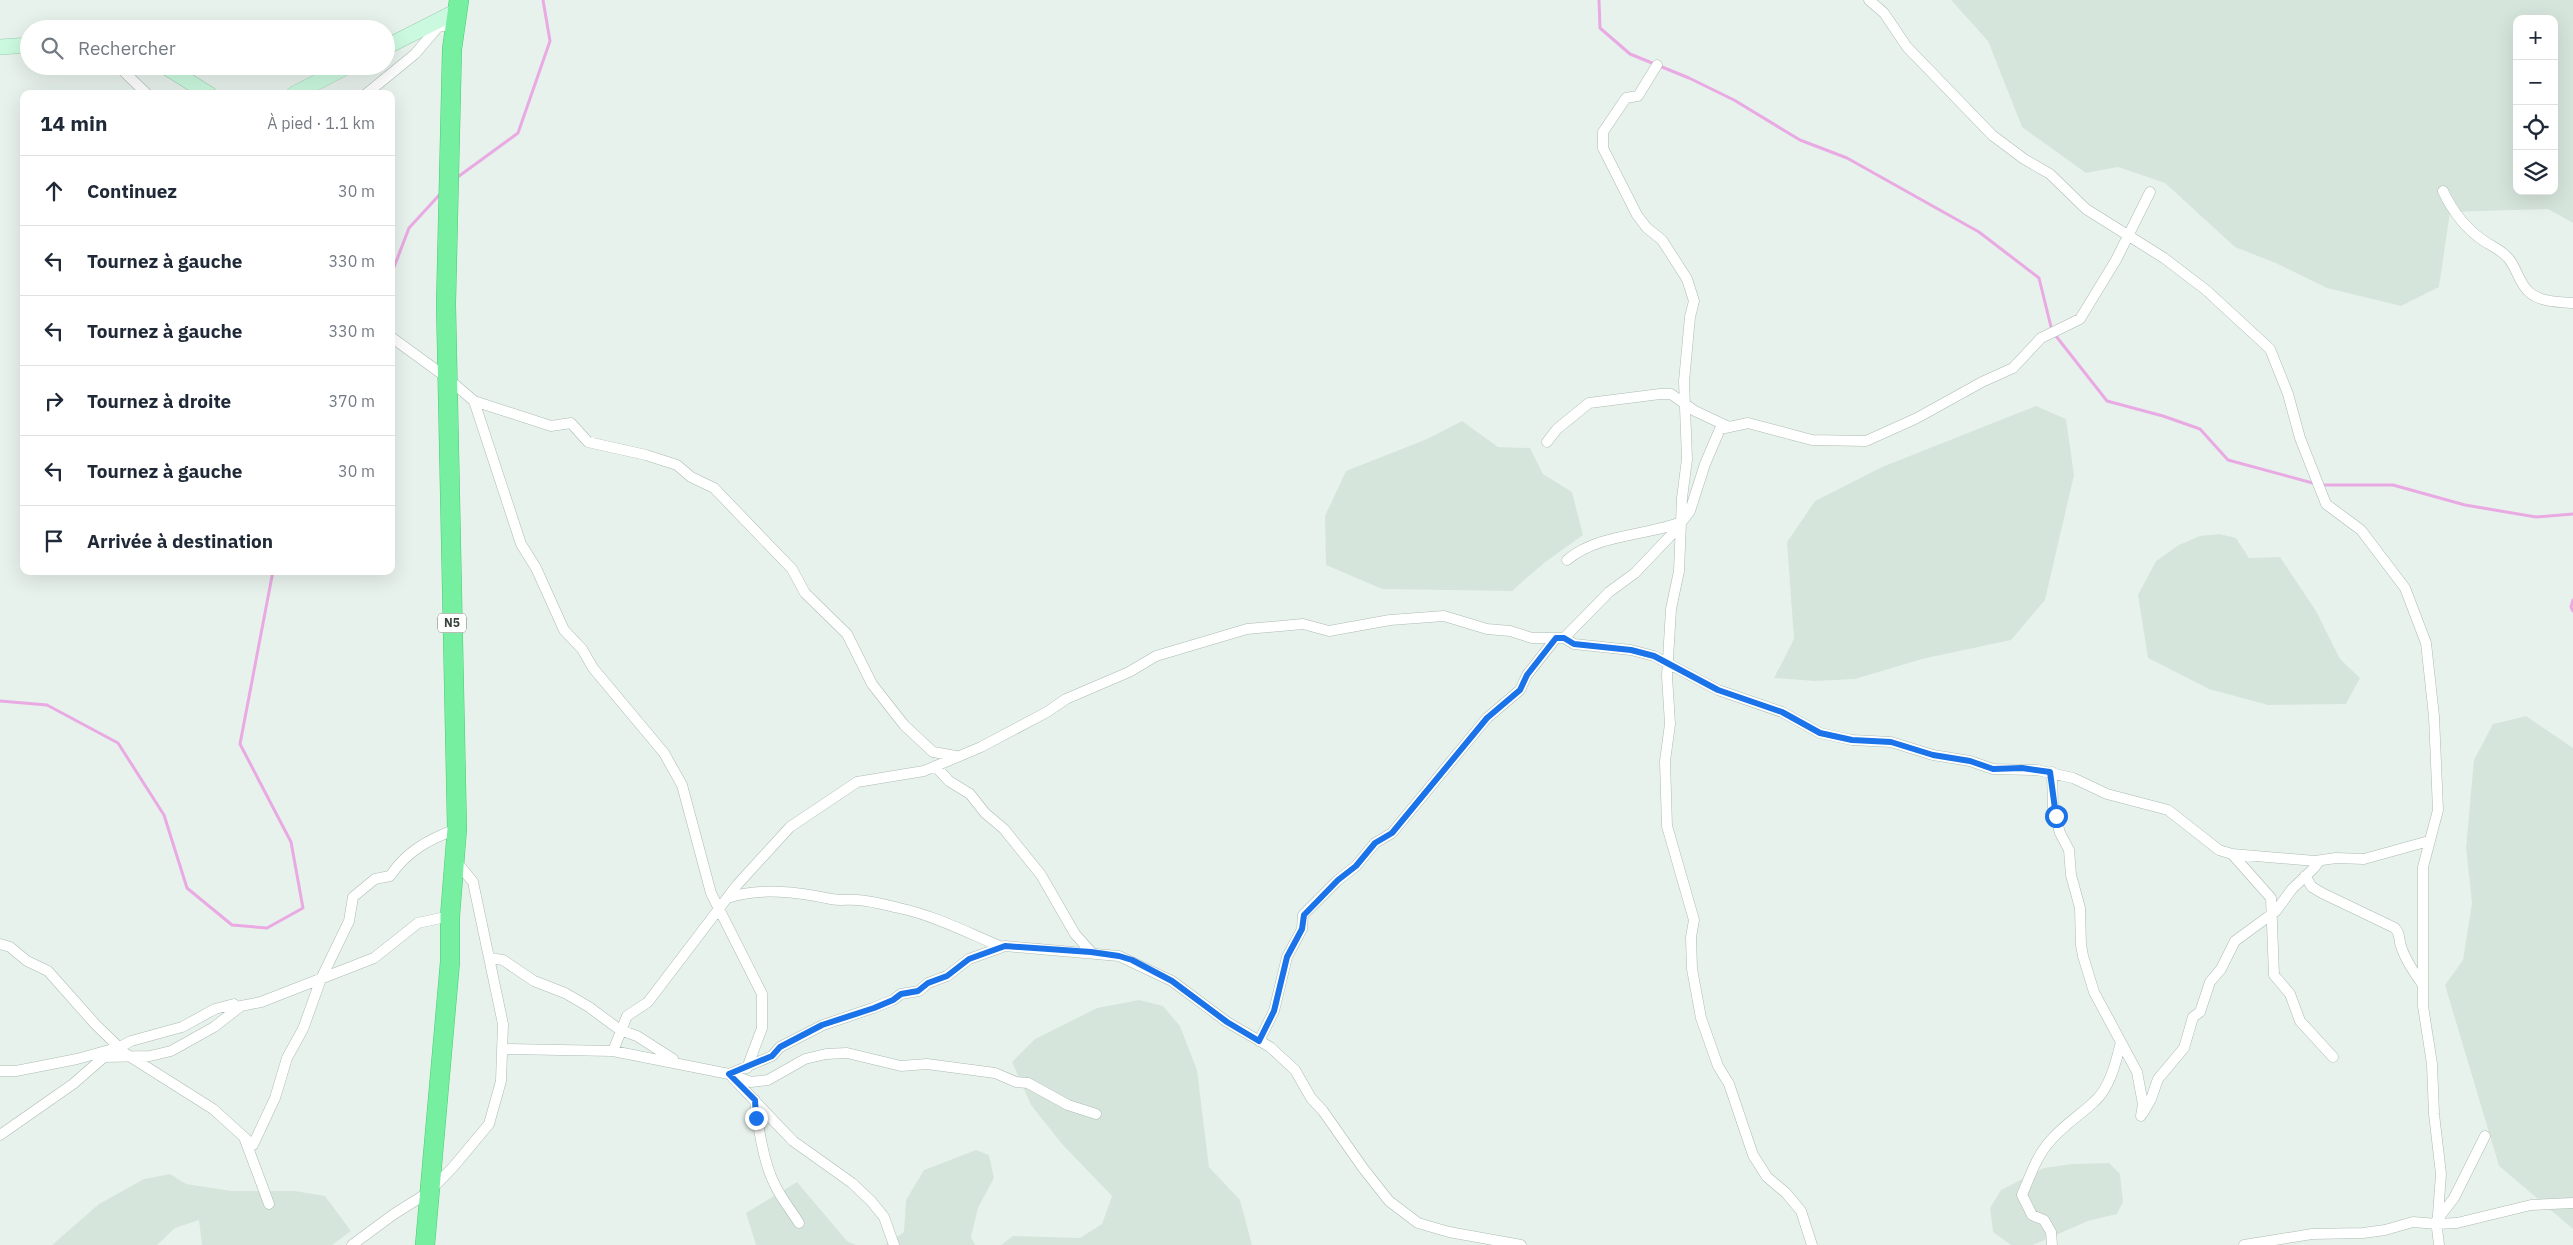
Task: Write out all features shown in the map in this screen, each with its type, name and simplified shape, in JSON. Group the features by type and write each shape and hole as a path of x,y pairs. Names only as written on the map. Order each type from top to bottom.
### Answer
{"highway":[{"name":"N5","path":"425,1245 450,962 450,916 457,829 446,377 449,118 457,12"}],"street":[{"path":"1869,0 1884,13 1907,47 1992,135 2024,159 2050,174 2086,209 2164,258 2206,290 2270,350 2288,394 2300,438 2326,504 2361,530 2405,588 2426,643 2431,675 2438,810 2423,867 2423,1006 2432,1064 2434,1114 2441,1174 2437,1222 2439,1245"},
{"path":"395,43 457,12"},
{"path":"395,70 415,54 438,27 457,12"},
{"path":"0,47 20,46"},
{"path":"1657,65 1638,96 1626,98 1614,113 1603,132 1603,148 1637,215 1647,228 1662,240 1688,279 1694,301 1690,317 1684,381 1687,459 1679,571 1671,609 1668,663 1670,724 1665,761 1665,810 1673,848 1694,920 1691,937 1692,969 1701,1018 1706,1025 1718,1066 1729,1084 1746,1138 1759,1167 1801,1211 1812,1245"},
{"path":"127,75 143,90"},
{"path":"178,75 203,90"},
{"path":"302,90 331,75"},
{"path":"371,90 389,75"},
{"path":"2443,191 2450,204 2468,227 2483,240 2502,251 2510,260 2529,292 2551,301 2573,303"},
{"path":"1259,1041 1274,1011 1287,957 1302,929 1304,915 1338,880 1356,866 1375,843 1392,833 1487,718 1520,690 1527,675 1560,638 1609,592 1634,573 1682,522 1690,511 1705,464 1720,429 1748,423 1812,440 1866,441 1895,429 1954,399 1982,382 2013,368 2041,338 2080,319 2099,290 2150,192"},
{"path":"395,340 446,377 474,401 551,426 571,423 588,442 646,455 677,465 691,477 714,488 792,569 805,593 847,634 872,684 904,725 933,752 958,756"},
{"path":"1547,442 1557,429 1589,404 1660,394 1671,394 1685,404 1729,427"},
{"path":"474,401 521,544 536,568 564,630 582,649 593,668 664,754 682,786 711,893 762,994 762,1028 747,1068"},
{"path":"1566,560 1574,554 1606,541 1682,522"},
{"path":"614,1051 620,1030 627,1016 648,1002 726,899 790,827 857,782 924,771 1020,727 1066,699 1129,672 1156,656 1247,629 1303,624 1328,631 1390,620 1444,616 1487,629 1510,631 1532,638 1560,638 1574,644 1641,652 1668,663 1718,690 1782,712 1820,733 1852,740 1891,742 1933,755 1970,761 1993,769 2022,768 2052,772 2073,778 2114,796 2168,810 2219,850 2232,854 2319,860 2336,858 2364,859 2429,841"},
{"path":"935,766 949,780 970,794 985,813 1004,829 1041,875 1075,934 1091,952"},
{"path":"2052,772 2053,807 2060,834 2069,850 2071,875 2080,908 2083,956 2094,992 2137,1072 2143,1104 2141,1116 2151,1098 2158,1079 2184,1048 2193,1017 2200,1012 2210,982 2222,970 2235,941 2272,915 2319,860"},
{"path":"0,944 10,947 27,961 48,971 96,1025 130,1057 212,1109 253,1146 275,1098 281,1073 303,1029 321,979 349,921 353,897 375,879 390,876 400,861 430,839 457,829"},
{"path":"2232,854 2269,894 2272,915 2274,975 2290,994 2300,1021 2333,1056"},
{"path":"352,1245 394,1214 429,1192 489,1124 501,1081 504,1024 473,882 454,859"},
{"path":"2305,876 2312,887 2322,893 2379,918 2395,928 2400,935 2400,945 2423,985"},
{"path":"726,899 740,894 760,891 812,894 833,900 859,900 914,912 969,931 1002,947 1091,952 1119,956 1172,981 1227,1022 1270,1047 1296,1070 1311,1098 1389,1201 1418,1223 1449,1232 1521,1245"},
{"path":"0,1136 73,1084 104,1057 150,1056 171,1051 214,1027 241,1006 261,1002 374,958 418,923 450,916"},
{"path":"729,1074 772,1056 780,1047 822,1025 874,1008 893,1000 901,994 918,991 928,983 947,976 969,959 1002,947"},
{"path":"489,958 503,960 534,981 565,993 589,1007 620,1030 637,1036 679,1063"},
{"path":"0,1071 16,1071 77,1059 120,1047 131,1041 182,1026 215,1009 234,1004"},
{"path":"2052,1245 2051,1232 2044,1220 2032,1215 2022,1195 2034,1165 2050,1141 2077,1115 2096,1101 2109,1080 2120,1042"},
{"path":"502,1049 614,1051 729,1074 751,1082 768,1080 805,1059 826,1054 848,1053 901,1066 927,1064 995,1072 1016,1082 1028,1083 1060,1101 1096,1114"},
{"path":"729,1074 793,1140 852,1183 871,1201 884,1217 894,1245"},
{"path":"755,1100 756,1118 767,1169 775,1186 799,1223"},
{"path":"2437,1222 2454,1198 2485,1136"},
{"path":"244,1137 270,1204"},
{"path":"2244,1245 2312,1234 2363,1233 2385,1230 2413,1222 2477,1219 2530,1205 2573,1203"}],"shaded area":[{"path":"1951,0 2573,0 2573,223 2548,209 2450,212 2439,287 2401,306 2327,288 2278,264 2235,247 2165,183 2118,167 2086,173 2022,127 1988,41"},
{"path":"2036,406 2066,419 2074,475 2045,600 2011,640 1922,659 1855,679 1814,681 1774,678 1794,639 1787,542 1815,501 1882,467"},
{"path":"1462,421 1498,447 1530,448 1543,474 1572,492 1583,535 1544,563 1512,591 1382,589 1326,565 1325,516 1346,471 1427,439"},
{"path":"2219,534 2236,538 2249,558 2280,557 2316,611 2340,659 2360,678 2346,704 2268,705 2209,689 2148,658 2138,595 2156,561 2179,545 2200,536"},
{"path":"2526,716 2573,748 2573,1229 2499,1166 2445,985 2463,960 2472,903 2466,847 2474,760 2493,724"},
{"path":"1139,1000 1163,1006 1180,1026 1197,1070 1209,1167 1240,1200 1252,1245 1001,1245 1013,1236 1080,1238 1102,1224 1112,1196 1062,1144 1031,1105 1012,1062 1035,1039 1097,1008"},
{"path":"976,1150 989,1155 994,1178 978,1208 971,1237 975,1245 885,1245 904,1232 906,1200 924,1170"},
{"path":"2109,1163 2120,1174 2123,1202 2117,1214 2088,1221 2033,1245 2011,1245 1993,1232 1990,1208 2001,1190 2044,1168 2072,1164"},
{"path":"170,1174 186,1184 232,1191 295,1191 325,1196 351,1231 332,1245 202,1245 199,1220 175,1228 157,1245 52,1245 99,1204 144,1179"},
{"path":"797,1182 847,1241 856,1245 756,1245 746,1213"}],"waterway":[{"path":"455,179 518,133 550,41 543,0"},
{"path":"1599,0 1600,28 1630,54 1689,78 1734,100 1800,140 1847,158 1979,232 2039,278 2052,331 2107,401 2163,416 2200,429 2228,460 2320,485 2393,485 2465,505 2536,517 2573,514"},
{"path":"395,265 409,228 442,192"},
{"path":"0,701 47,705 118,743 164,815 187,888 232,925 267,928 303,908 291,842 240,744 272,575"},
{"path":"2573,600 2571,607 2573,611"}],"route":[{"path":"756,1118 755,1100 729,1074 772,1056 780,1047 822,1025 874,1008 893,1000 901,994 918,991 928,983 947,976 960,964 969,959 988,950 1005,946 1091,952 1132,960 1172,981 1227,1022 1249,1037 1259,1041 1274,1011 1287,957 1302,929 1304,915 1322,895 1356,866 1375,843 1392,833 1446,770 1454,755 1487,718 1520,690 1527,675 1556,638 1564,638 1574,644 1631,650 1654,656 1678,667 1692,678 1743,700 1773,708 1820,733 1833,734 1852,740 1891,742 1906,746 1909,749 1961,761 1970,761 1993,769 2022,768 2052,772 2050,788 2056,816"}]}
